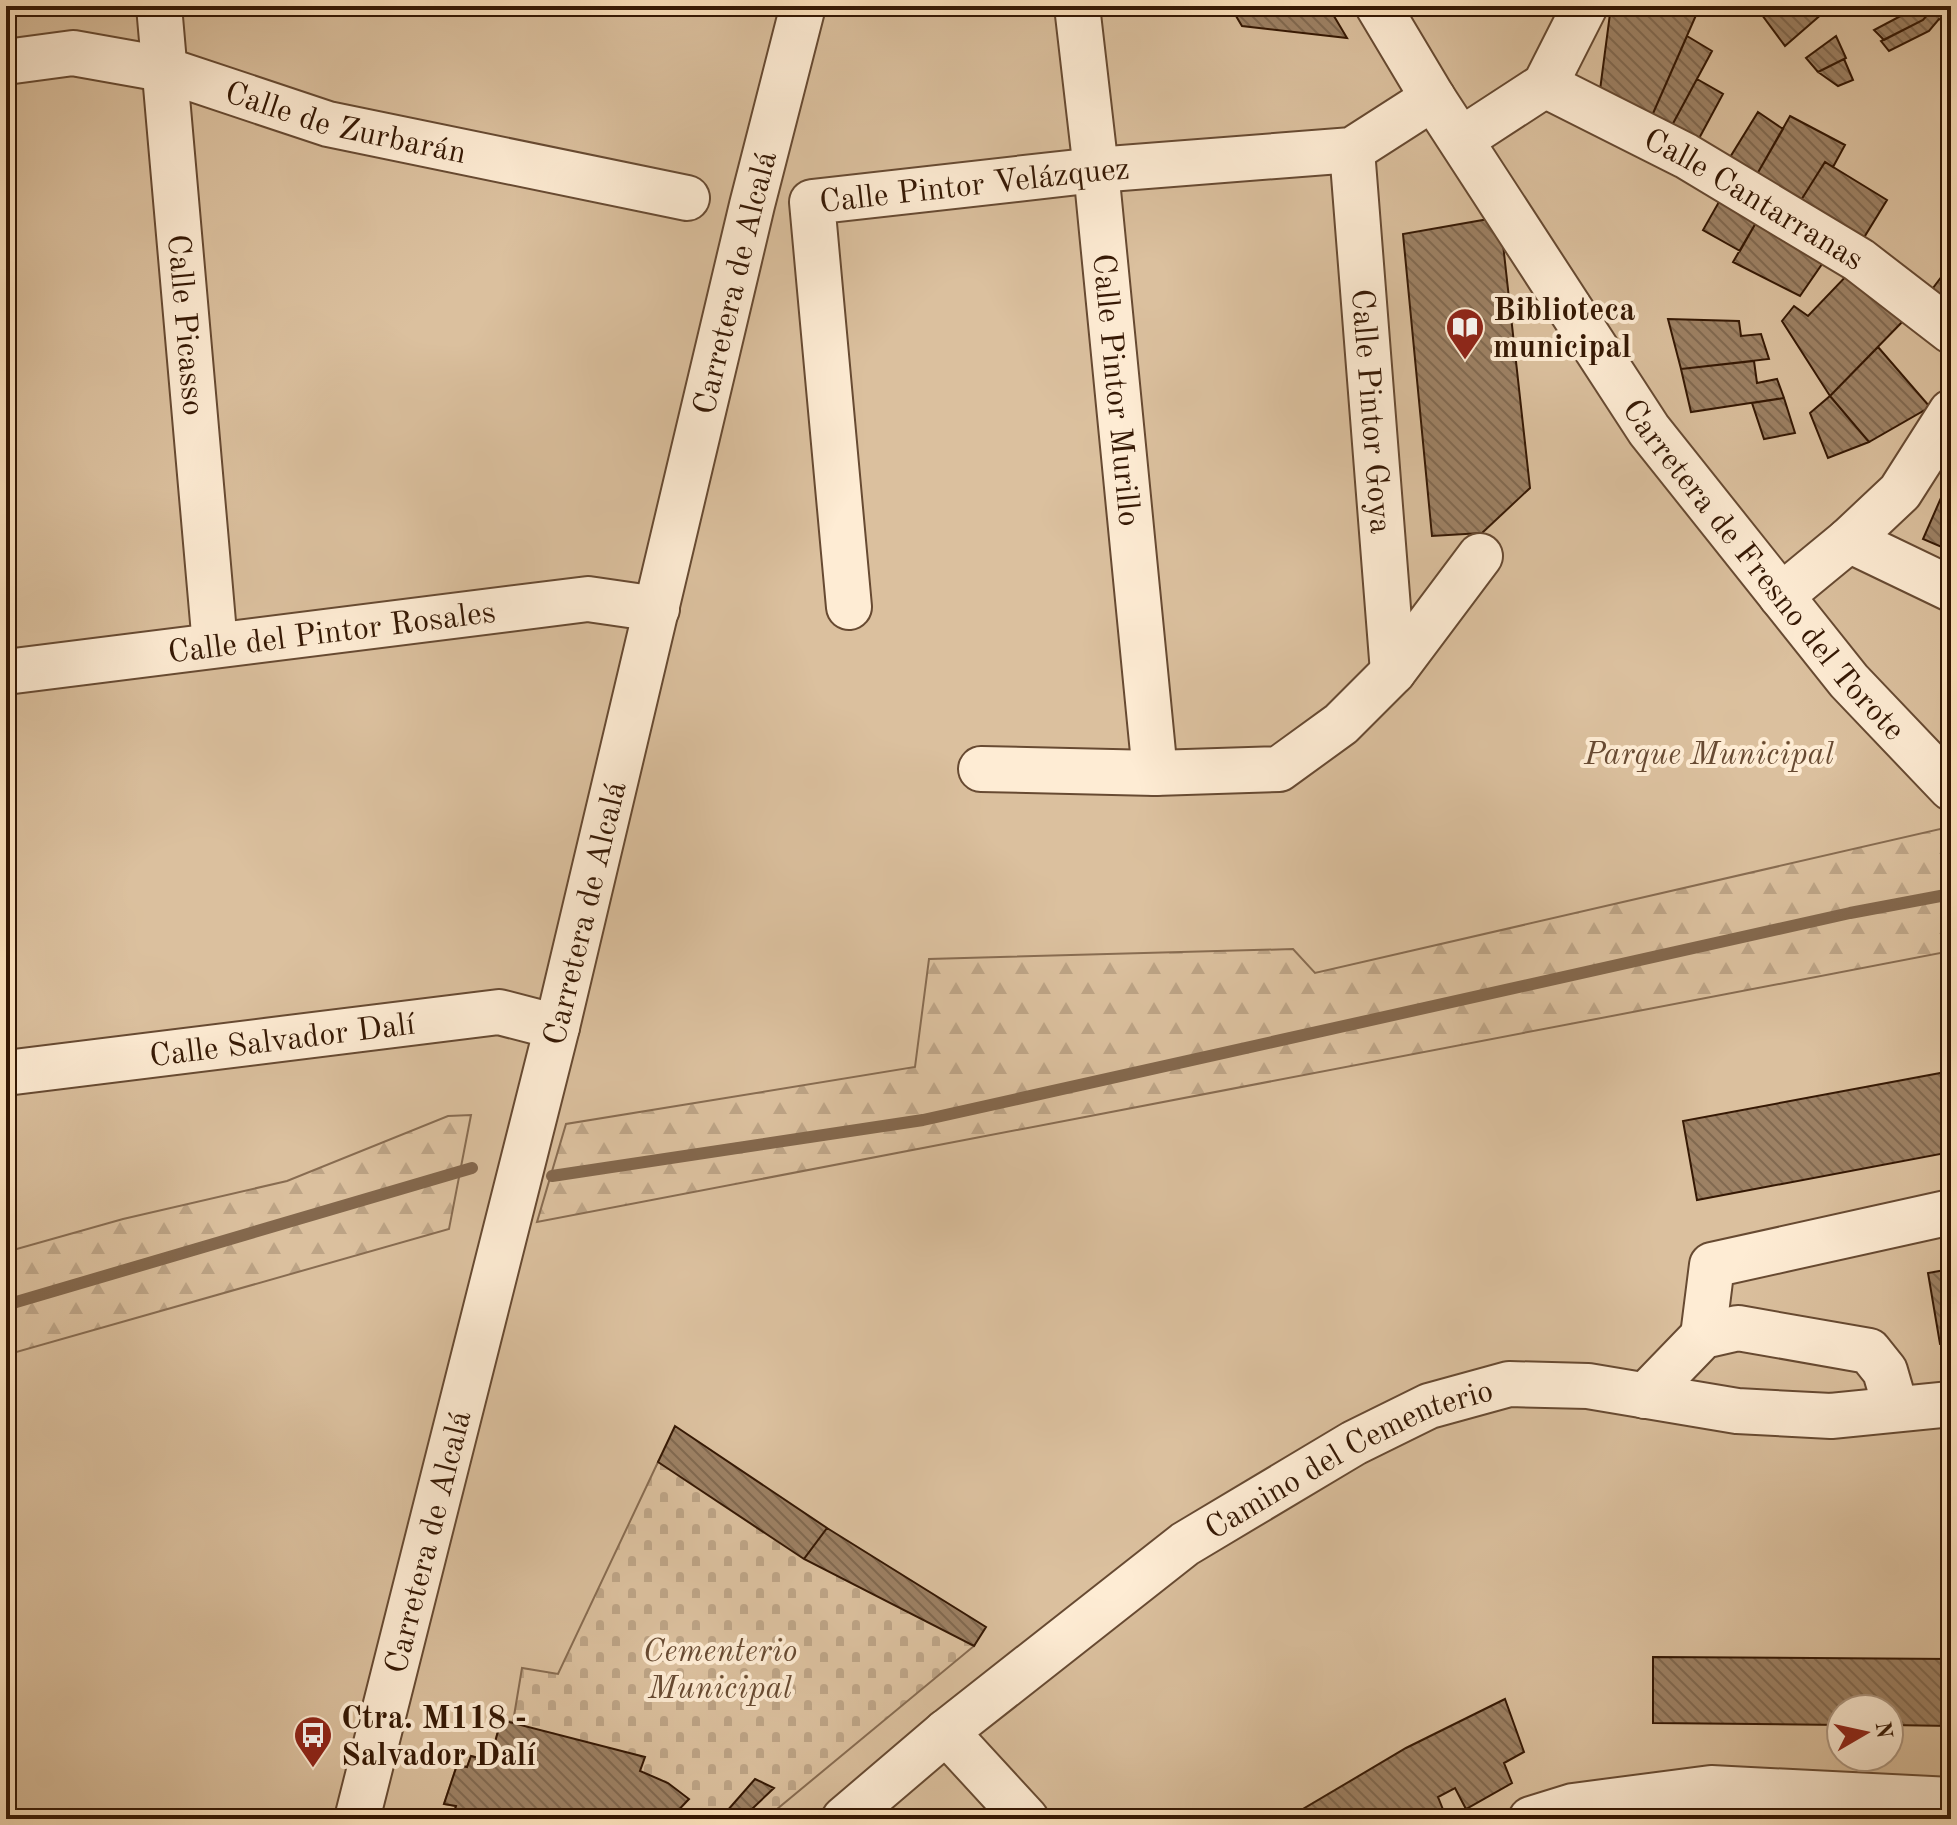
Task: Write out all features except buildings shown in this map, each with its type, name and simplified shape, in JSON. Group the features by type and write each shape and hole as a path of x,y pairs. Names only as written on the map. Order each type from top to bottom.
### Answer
{"street":[{"name":"Calle Picasso","path":"159,6 215,645"},
{"name":"Carretera de Alcalá","path":"357,1819 557,1027 803,6"},
{"name":"Calle Pintor Murillo","path":"1077,6 1155,773"},
{"path":"1378,6 1433,98"},
{"path":"1462,139 1545,85 1585,6"},
{"name":"Calle de Zurbarán","path":"6,62 73,53 163,69 328,124 687,198"},
{"name":"Calle Cantarranas","path":"1545,85 1686,156 1859,260 1951,331"},
{"name":"Calle Pintor Velázquez","path":"849,607 812,202 1096,170 1352,150 1433,98"},
{"name":"Carretera de Fresno del Torote","path":"1433,98 1649,430 1849,681 1951,788"},
{"name":"Calle Pintor Goya","path":"1352,150 1393,672"},
{"path":"1781,596 1849,540 1900,492 1951,412"},
{"path":"1849,540 1951,589"},
{"path":"981,769 1155,773 1279,769 1341,724 1393,672 1480,556"},
{"name":"Calle del Pintor Rosales","path":"6,672 588,599 657,609"},
{"name":"Calle Salvador Dalí","path":"6,1073 499,1012 557,1027"},
{"path":"1703,1336 1712,1265 1951,1212"},
{"path":"1645,1396 1703,1336 1738,1328 1869,1351 1885,1371 1896,1409"},
{"name":"Camino del Cementerio","path":"844,1819 946,1732 1185,1544 1354,1443 1429,1406 1509,1384 1588,1386 1737,1411 1831,1416 1951,1404"},
{"path":"946,1732 1026,1819"},
{"path":"1531,1819 1573,1806 1711,1788 1951,1800"}],"green space":[{"name":"Parque Municipal","path":"6,6 1951,6 1951,1819 6,1819"},
{"path":"1940,829 1951,840 1951,951 537,1222 566,1124 915,1067 929,959 1293,949 1315,973"},
{"path":"471,1115 449,1229 6,1355 6,1252 123,1219 287,1181 448,1116"},
{"name":"Cementerio Municipal","path":"658,1462 974,1646 765,1819 452,1819 456,1806 444,1804 457,1765 467,1767 471,1756 490,1761 501,1720 513,1722 522,1668 558,1674"}],"waterway":[{"path":"552,1176 923,1120 1850,913 1951,894"},
{"path":"6,1305 472,1168"}],"place":[{"name":"Biblioteca municipal","path":"1465,361"},
{"name":"Ctra. M118 - Salvador Dalí","path":"313,1769"}]}
